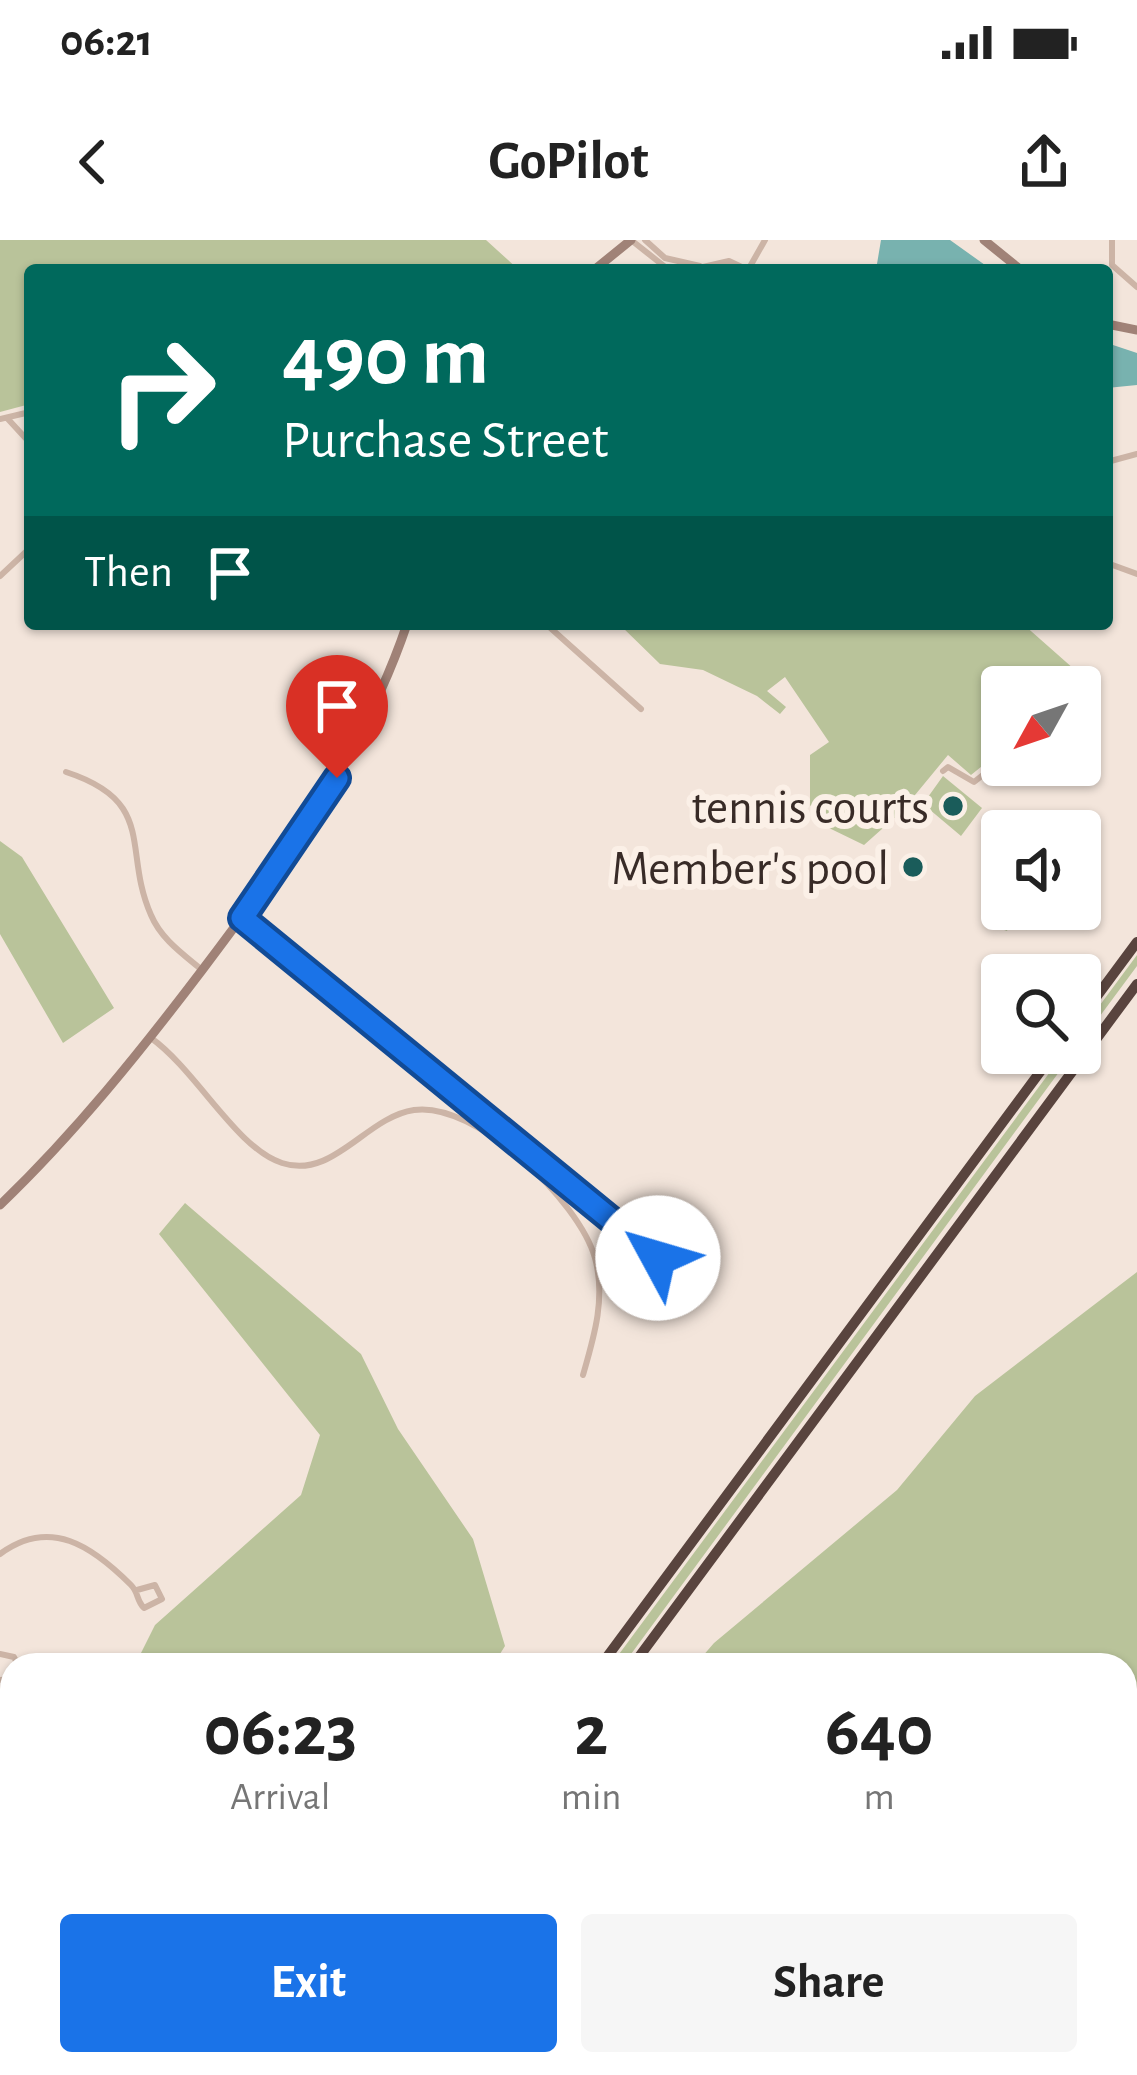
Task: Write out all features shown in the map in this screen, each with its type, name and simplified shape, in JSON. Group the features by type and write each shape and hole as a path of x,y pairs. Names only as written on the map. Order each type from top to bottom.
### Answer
{"highway":[{"path":"1101,990 1137,942"},
{"path":"642,1653 1137,984"},
{"path":"610,1653 1038,1074"}],"main road":[{"path":"601,264 631,240"},
{"path":"984,240 1014,264"},
{"path":"0,1205 152,1038 242,918 337,778 404,630"}],"street":[{"path":"631,240 665,264"},
{"path":"646,240 666,264"},
{"path":"1113,266 1137,287"},
{"path":"0,576 24,554"},
{"path":"553,630 640,709"},
{"path":"943,771 948,767 974,782 981,776"},
{"path":"66,772 94,782 119,804 138,845 151,915 169,942 202,970"},
{"path":"242,918 658,1258"},
{"path":"152,1038 190,1069 260,1153 287,1165 332,1157 394,1116 414,1110 450,1112 492,1138 553,1190 584,1227 599,1285 583,1376"},
{"path":"0,1554 26,1539 58,1534 85,1546 137,1590 144,1608 162,1599 155,1586 137,1590"}],"green space":[{"path":"0,240 486,240 512,264 24,264 24,406 0,412"},
{"path":"625,630 1030,630 1071,666 981,666 981,767 971,775 948,755 901,812 864,845 829,828 810,805 810,755 829,742 785,677 767,691 786,707 780,714 757,696 703,670 660,664"},
{"name":"tennis courts","path":"943,776 982,808 961,836 923,804"},
{"path":"0,841 22,857 114,1008 63,1043 0,934"},
{"path":"1137,955 1137,966 1101,1015 1101,1004"},
{"path":"1048,1074 1058,1074 632,1653 620,1653"},
{"path":"185,1203 361,1354 398,1429 473,1539 505,1646 501,1653 141,1653 155,1625 301,1495 320,1435 159,1234"},
{"path":"1137,1272 1137,1653 705,1653 897,1490 975,1396"}],"water":[{"path":"881,240 950,240 984,264 877,264"},
{"path":"1113,345 1137,353 1137,385 1113,387"}],"place":[{"name":"tennis courts","path":"953,806"},
{"name":"Member's pool","path":"913,867"}],"route":[{"path":"337,778 242,918 658,1258"}]}
